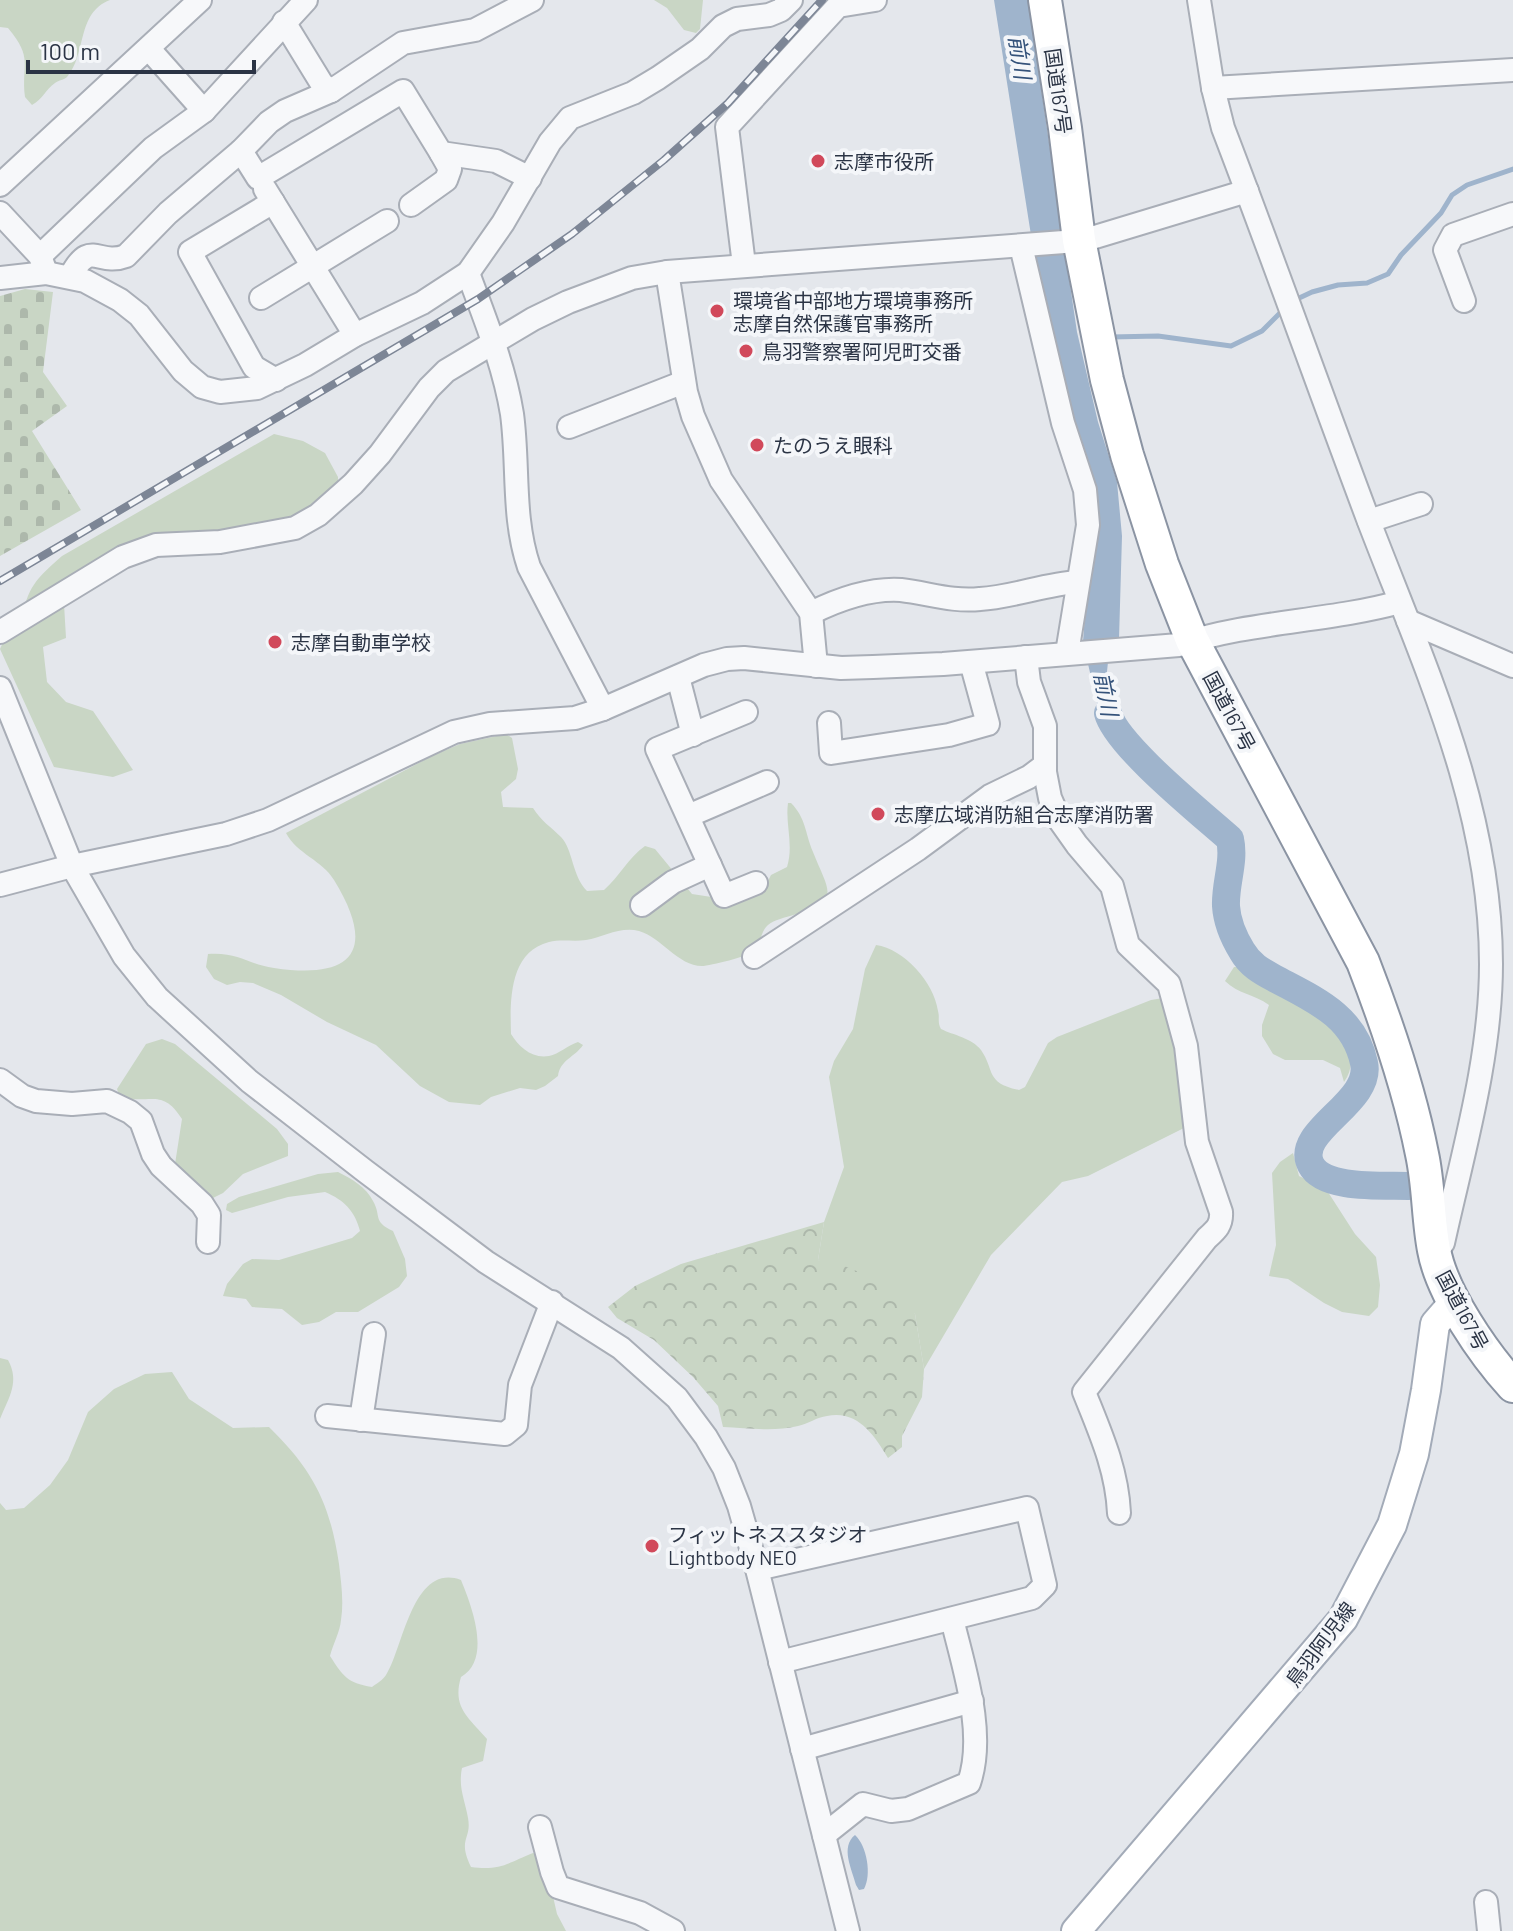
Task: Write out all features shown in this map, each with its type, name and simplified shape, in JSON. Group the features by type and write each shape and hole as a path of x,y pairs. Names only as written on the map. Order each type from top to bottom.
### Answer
{"highway":[{"name":"国道167号","path":"1045,0 1065,128 1072,241 1127,455 1162,564 1192,640 1363,962 1385,1018 1423,1155 1434,1252 1455,1301 1486,1355 1513,1386"}],"main road":[{"name":"鳥羽阿児線","path":"1076,1931 1343,1619 1392,1525 1404,1492 1419,1428 1435,1324 1455,1301"}],"street":[{"path":"0,185 200,0"},
{"path":"0,278 43,264 153,148 204,111 306,0"},
{"path":"0,213 43,264 100,288 139,315 183,371 202,387 220,392 243,392 276,380 355,335 422,303 468,273 550,142 570,118 633,93 658,78 700,49 723,26 737,19 769,15 781,10 791,0"},
{"path":"744,265 727,127 838,6 875,0"},
{"path":"1199,0 1213,88 1223,128 1446,719 1472,813 1485,886 1490,941 1490,1008 1477,1092 1443,1243 1434,1252"},
{"path":"70,277 79,260 87,256 118,259 126,256 168,213 285,111 331,91 403,43 475,30 519,3"},
{"path":"284,22 322,84 331,91"},
{"path":"149,49 204,111"},
{"path":"1213,88 1513,70"},
{"path":"258,178 403,91 450,169 446,180 411,205"},
{"path":"241,151 355,335"},
{"path":"441,153 496,161 530,178"},
{"path":"0,632 123,557 156,545 245,538 295,528 307,522 362,474 399,431 429,388 446,371 533,319 604,287 667,272 1072,241 1247,191"},
{"path":"273,202 190,252 254,367 276,380"},
{"path":"1464,301 1445,250 1448,242 1453,235 1513,214"},
{"path":"261,298 387,221"},
{"path":"1025,245 1063,423 1085,490 1088,525 1078,582 1072,652"},
{"path":"667,272 684,382 693,416 721,480 811,613 816,666"},
{"path":"468,273 506,382 512,416 521,544 529,567 603,709"},
{"path":"569,427 684,382"},
{"path":"1369,521 1421,504"},
{"path":"811,613 831,603 875,591 900,590 948,600 984,599 1052,584 1078,582"},
{"path":"0,885 72,866 226,834 268,820 454,732 490,724 575,718 727,659 873,667 971,662 1179,645 1204,636 1349,614 1404,611 1513,666"},
{"path":"1026,657 1029,682 1045,726 1045,765 1050,798 1060,821 1112,886 1128,945 1169,984 1186,1046 1197,1142 1222,1221 1084,1392 1118,1484 1119,1513"},
{"path":"829,723 831,753 949,735 988,724 971,662"},
{"path":"678,677 693,735"},
{"path":"0,688 72,866 110,934 157,997 238,1071 365,1171 486,1262 621,1348 677,1398 706,1437 724,1468 739,1506 848,1931"},
{"path":"746,712 657,749 724,896 756,883"},
{"path":"754,957 918,849 990,796 1029,777 1045,765"},
{"path":"688,816 767,782"},
{"path":"642,905 673,882 710,865"},
{"path":"0,1080 22,1096 36,1101 72,1104 102,1100 130,1112 141,1121 153,1154 161,1166 202,1204 209,1215 208,1242"},
{"path":"327,1416 488,1433 505,1434 511,1431 516,1425 520,1385 552,1302"},
{"path":"361,1420 374,1334"},
{"path":"757,1569 1027,1508 1045,1585 1032,1598 780,1662"},
{"path":"824,1835 863,1804 891,1811 908,1809 969,1783 975,1766 972,1701 952,1619"},
{"path":"802,1749 972,1701"},
{"path":"540,1827 558,1887 640,1913 673,1931"},
{"path":"1486,1902 1489,1931"}],"green space":[{"path":"0,0 110,0 92,14 67,77 52,85 32,105 25,97 25,62 21,47 8,28 0,27"},
{"path":"654,0 703,0 700,29 696,33 684,30 667,8"},
{"path":"25,289 53,292 43,372 67,406 32,431 81,510 0,556 0,296"},
{"path":"274,434 303,441 325,453 338,477 338,485 330,497 296,516 245,532 195,531 162,536 64,604 66,638 43,647 47,682 66,702 93,711 133,770 113,777 54,767 0,649 4,640 19,629 32,588 62,556"},
{"path":"506,734 512,738 518,769 516,779 501,792 503,807 533,808 565,842 578,878 587,891 604,890 645,846 655,849 692,894 731,900 766,885 771,875 787,867 790,851 787,811 788,803 791,803 802,820 824,877 827,886 825,900 770,923 751,953 706,966 693,965 647,934 632,930 586,940 554,941 536,947 526,956 515,979 511,1034 522,1047 537,1056 553,1055 578,1042 583,1045 565,1062 558,1076 545,1086 536,1090 520,1088 491,1097 480,1105 449,1102 420,1086 376,1045 327,1022 281,995 253,983 227,985 214,979 206,967 208,954 235,956 265,966 301,971 339,964 350,955 355,942 354,925 347,904 329,873 296,846 286,833 432,756 460,744"},
{"path":"876,945 897,953 924,978 935,1000 941,1029 977,1046 996,1080 1019,1090 1025,1087 1048,1043 1057,1037 1163,998 1198,1121 1088,1176 1062,1182 991,1255 924,1369 915,1314 818,1260 824,1222 844,1167 829,1077 834,1061 853,1029 865,969"},
{"path":"1234,967 1243,967 1263,983 1311,1008 1332,1024 1350,1056 1351,1065 1344,1082 1340,1068 1323,1060 1285,1060 1273,1054 1262,1036 1262,1025 1269,1005 1225,981"},
{"path":"162,1039 175,1044 277,1129 288,1144 288,1156 243,1174 213,1198 196,1193 175,1164 182,1119 175,1109 161,1100 120,1097 117,1089 146,1044"},
{"path":"1293,1153 1299,1176 1326,1189 1355,1234 1376,1257 1380,1285 1378,1307 1369,1316 1342,1312 1288,1279 1269,1276 1276,1245 1272,1173 1280,1162"},
{"path":"338,1172 367,1192 376,1206 380,1221 393,1231 405,1259 407,1276 399,1287 358,1312 336,1312 319,1322 302,1325 282,1309 252,1307 246,1299 223,1296 227,1284 243,1264 252,1259 279,1260 352,1238 360,1231 348,1207 325,1192 288,1197 232,1213 226,1210 227,1204 239,1197 318,1174"},
{"path":"824,1222 818,1260 847,1267 885,1283 915,1314 924,1369 922,1397 902,1436 902,1447 888,1458 864,1426 838,1415 780,1429 723,1427 718,1406 693,1377 654,1340 617,1318 608,1307 635,1286 681,1264"},
{"path":"0,1358 8,1360 13,1383 0,1419"},
{"path":"172,1372 189,1399 233,1428 269,1427 308,1473 324,1505 335,1542 342,1606 330,1656 346,1678 372,1687 381,1680 392,1663 420,1596 431,1584 444,1578 461,1580 474,1618 478,1646 470,1669 461,1677 460,1704 487,1739 483,1761 462,1768 461,1788 469,1825 465,1845 467,1857 471,1867 489,1868 533,1853 544,1857 557,1914 566,1931 0,1931 0,1503 6,1510 24,1508 50,1485 68,1460 88,1412 114,1389 145,1374"}],"water":[{"path":"994,0 1028,0 1077,332 1098,422 1117,482 1122,536 1119,639 1108,662 1106,681 1117,718 1130,741 1119,747 1102,725 1083,642 1093,504 1039,286"},
{"path":"855,1835 863,1846 868,1869 864,1889 859,1890 848,1852"}],"waterway":[{"path":"1295,300 1312,292 1338,285 1367,283 1388,274 1401,255 1441,213 1452,195 1467,185 1513,169"},
{"path":"1111,337 1158,336 1231,346 1262,331 1284,309"},
{"name":"前川","path":"1108,713 1126,743 1230,839 1227,912 1229,924 1245,956 1260,970 1330,1010 1351,1032 1359,1046 1364,1077 1357,1091 1313,1140 1308,1152 1311,1165 1328,1179 1341,1182 1409,1186"}],"railway":[{"path":"0,581 478,299 572,234 664,160 728,103 822,0"}],"place":[{"name":"志摩市役所","path":"818,161"},
{"name":"環境省中部地方環境事務所 志摩自然保護官事務所","path":"717,311"},
{"name":"鳥羽警察署阿児町交番","path":"746,351"},
{"name":"たのうえ眼科","path":"757,445"},
{"name":"志摩自動車学校","path":"275,642"},
{"name":"志摩広域消防組合志摩消防署","path":"878,814"},
{"name":"フィットネススタジオ Lightbody NEO","path":"652,1546"}]}
